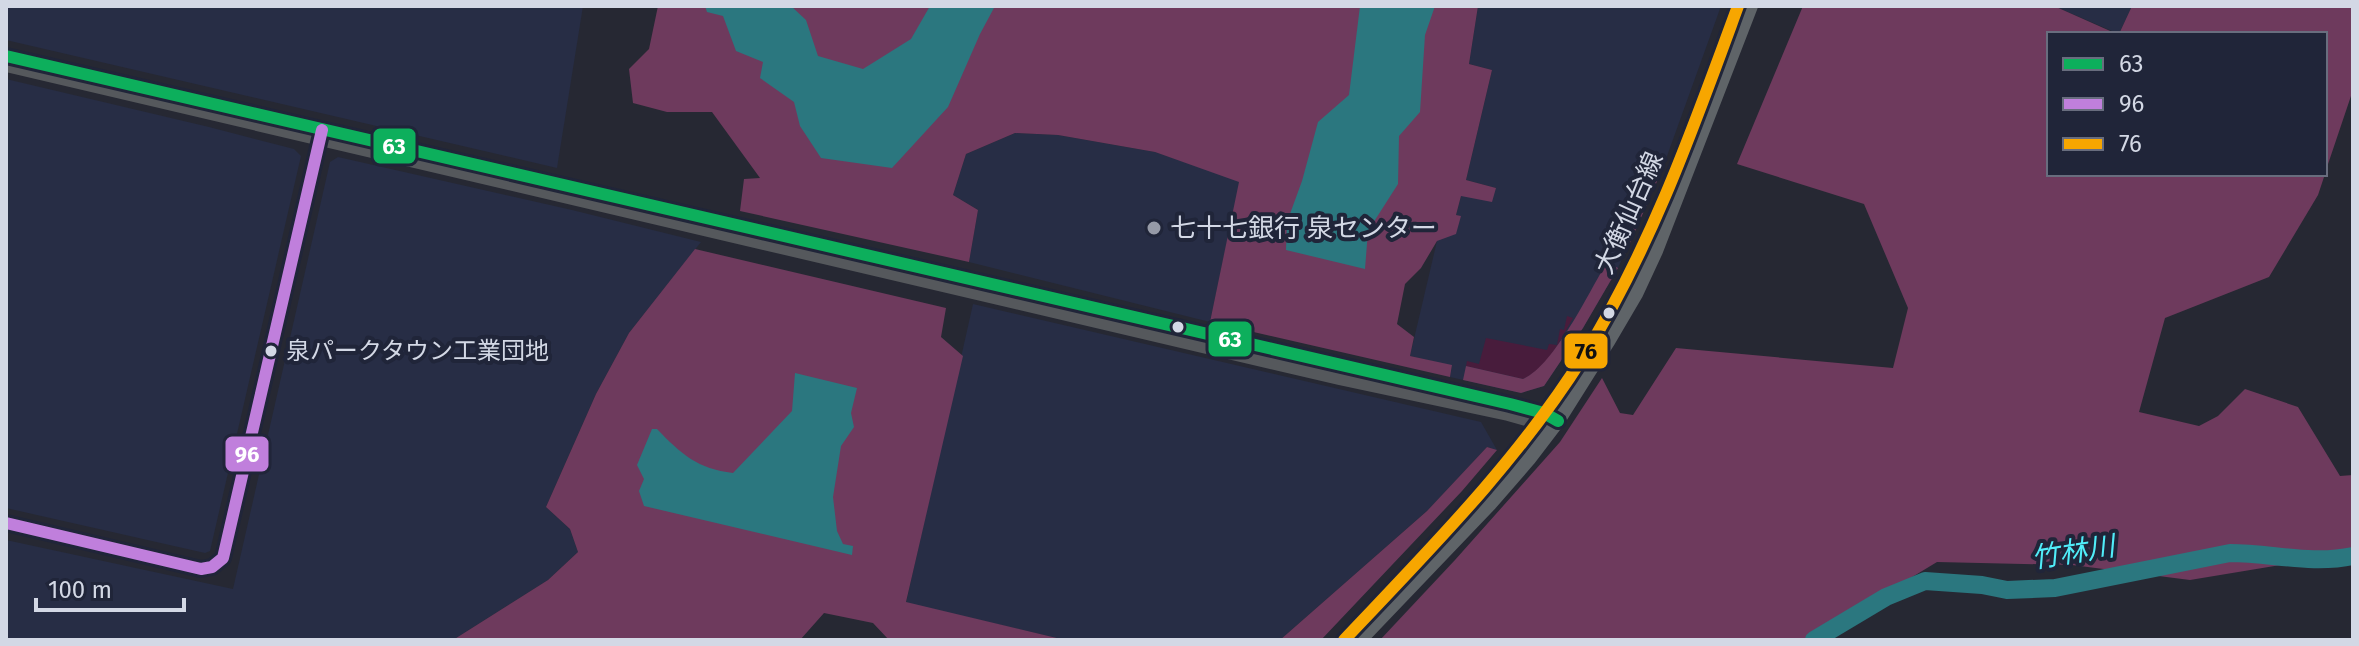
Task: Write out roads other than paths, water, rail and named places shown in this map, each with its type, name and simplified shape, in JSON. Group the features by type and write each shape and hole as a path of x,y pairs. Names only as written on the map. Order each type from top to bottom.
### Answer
{"main road":[{"name":"大衡仙台線","path":"1344,640 1487,487 1583,357 1634,267 1689,137 1738,6"},
{"name":"大衡仙台線","path":"1360,640 1529,459 1609,340 1643,280 1751,6"}],"street":[{"path":"6,56 1339,379 1508,415 1540,418 1554,426"},
{"path":"6,66 321,134"},
{"path":"6,523 201,569 212,567 223,558 321,134"}],"waterway":[{"name":"竹林川","path":"1814,640 1886,597 1925,581 2007,590 2055,588 2230,553 2307,559 2353,556"}],"place":[{"name":"七十七銀行 泉センター","path":"1154,228"},
{"name":"泉パークタウン工業団地","path":"271,351"}]}
